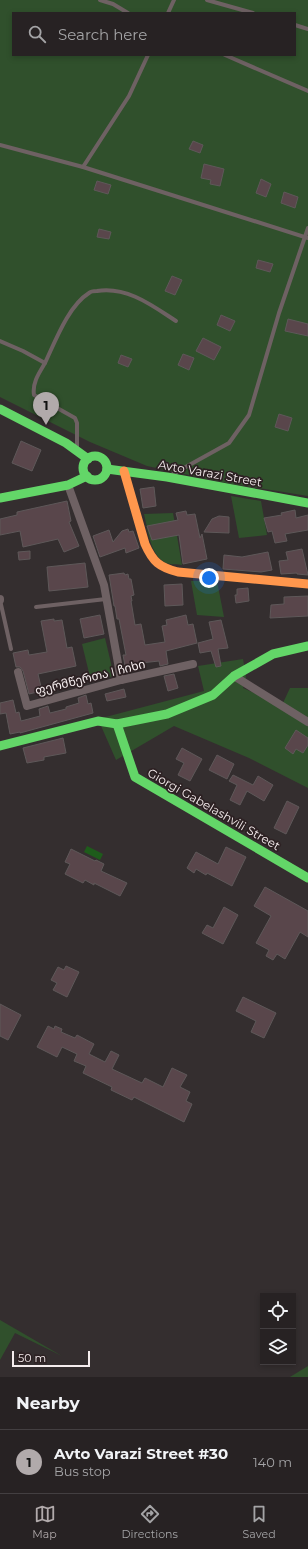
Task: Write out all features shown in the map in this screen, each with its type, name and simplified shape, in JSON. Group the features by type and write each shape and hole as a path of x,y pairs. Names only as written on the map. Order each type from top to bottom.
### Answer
{"street":[{"path":"0,409 66,444 88,459"},
{"path":"66,444 74,454 77,467 73,479 68,485"},
{"path":"92,457 100,457 106,463 107,469 104,476 98,480 94,480 87,476 84,469 88,459 92,457"},
{"name":"Avto Varazi Street","path":"107,469 167,477 308,503"},
{"path":"124,471 146,548 156,563 164,568 178,572 308,584"},
{"path":"0,498 68,485 87,476"},
{"path":"68,485 104,585 121,680"},
{"path":"0,746 98,721 117,724 168,714 213,695 234,676 273,654 308,646"},
{"name":"ფერმწერთა I ჩიხი","path":"18,672 27,706 121,680 193,664"},
{"path":"234,676 308,722"},
{"name":"Giorgi Gabelashvili Street","path":"117,724 135,777 308,878"}],"lane":[{"path":"100,0 112,4 126,12"},
{"path":"168,12 174,0"},
{"path":"207,0 249,12"},
{"path":"296,25 308,29"},
{"path":"83,167 129,96 148,56"},
{"path":"227,56 308,91"},
{"path":"0,146 83,167 306,238"},
{"path":"167,477 229,443 249,415 279,313 306,238 308,228"},
{"path":"77,451 77,423 75,418 34,395 33,386 68,316 77,303 89,292 114,289 143,300 176,321"},
{"path":"0,341 45,363"},
{"path":"0,599 11,649"},
{"path":"36,607 106,599"}],"shaded area":[{"path":"0,0 308,0 308,496 227,483 147,466 90,442 0,397"},
{"path":"231,496 261,501 267,535 239,538"},
{"path":"173,513 182,565 166,563 156,554 150,542 144,514"},
{"path":"191,581 217,581 224,617 197,615"},
{"path":"105,638 114,676 91,681 82,644"},
{"path":"243,659 246,677 243,688 282,705 290,688 308,688 308,788 249,758 174,726 116,760 98,719 204,691 198,666"},
{"path":"87,846 103,854 100,860 84,852"},
{"path":"0,1320 62,1356 15,1333 0,1360"},
{"path":"308,1366 308,1377 290,1377"}],"building":[{"path":"193,141 203,145 200,153 189,149"},
{"path":"204,164 224,169 220,186 210,184 211,180 201,178"},
{"path":"261,179 271,184 266,197 256,193"},
{"path":"97,181 111,185 108,194 94,190"},
{"path":"284,192 298,197 295,208 281,203"},
{"path":"99,229 111,232 109,239 97,237"},
{"path":"258,260 273,264 270,272 256,268"},
{"path":"172,276 182,280 175,295 165,291"},
{"path":"221,315 235,321 230,331 217,325"},
{"path":"288,319 308,324 308,336 285,331"},
{"path":"203,338 221,347 214,360 196,351"},
{"path":"183,354 194,358 189,370 178,365"},
{"path":"121,355 132,359 128,367 118,363"},
{"path":"279,414 292,418 288,431 275,427"},
{"path":"21,441 41,450 32,471 12,463"},
{"path":"154,487 156,506 143,508 140,489"},
{"path":"67,501 71,521 69,522 79,546 64,552 58,539 23,547 20,531 0,535 0,519 17,515 17,512"},
{"path":"295,510 296,518 308,515 308,530 285,534 287,541 275,543 272,531 268,532 264,518 282,515 281,513"},
{"path":"186,511 187,515 195,514 200,538 202,534 207,559 183,564 179,535 152,540 147,526 178,520 176,513"},
{"path":"219,516 229,517 229,533 204,532 212,519"},
{"path":"128,529 129,532 133,531 139,548 126,553 125,548 100,557 93,536 109,530 113,542 122,531"},
{"path":"302,549 308,575 297,573 281,574 279,561 288,560 286,552"},
{"path":"30,551 30,559 19,560 18,552"},
{"path":"268,552 272,570 261,572 223,569 224,555 242,557"},
{"path":"85,563 88,587 49,591 47,567"},
{"path":"124,573 125,575 128,574 129,579 131,579 134,595 131,596 131,601 135,625 141,624 145,645 165,642 162,626 167,625 166,620 186,615 188,625 193,624 197,643 166,651 168,664 160,666 159,661 141,663 142,668 126,671 123,655 126,655 119,619 117,619 114,606 109,575"},
{"path":"182,584 183,605 165,606 164,585"},
{"path":"248,588 249,601 236,603 235,595 237,595 237,589"},
{"path":"308,596 308,616 270,618 271,605 284,604 284,597"},
{"path":"100,615 104,634 84,638 80,619"},
{"path":"54,619 54,621 62,620 67,648 72,647 76,666 38,674 42,691 29,694 23,671 20,667 16,667 13,653 28,650 29,655 47,652 41,621"},
{"path":"221,620 228,648 218,649 221,666 216,667 211,651 200,653 198,643 213,639 209,622"},
{"path":"174,674 178,688 168,691 164,676"},
{"path":"124,689 126,697 107,701 105,694"},
{"path":"86,695 88,704 91,703 93,713 20,733 10,734 6,713 0,714 0,703 13,700 16,713 19,712 21,721 40,716 39,709 48,706 50,713 66,709 66,707 79,703 78,698"},
{"path":"296,730 308,738 308,745 303,753 296,749 293,754 285,748"},
{"path":"63,738 66,753 44,757 44,760 27,763 23,748"},
{"path":"182,748 202,759 190,781 178,775 184,763 176,759"},
{"path":"217,755 234,764 227,779 209,770"},
{"path":"233,775 253,785 258,776 273,785 264,801 247,791 240,805 230,800 237,785 229,781"},
{"path":"287,801 299,807 286,834 274,828"},
{"path":"226,847 246,857 232,886 207,873 206,875 196,869 194,873 187,868 196,852 218,864"},
{"path":"71,849 104,864 101,871 127,883 120,896 94,883 94,885 85,880 83,883 65,874 70,864 65,862"},
{"path":"265,887 308,911 308,937 300,932 285,959 277,954 273,960 266,956 269,950 256,943 271,916 254,906"},
{"path":"224,907 238,915 223,944 202,933 207,925 213,928"},
{"path":"66,966 79,972 67,997 53,990 57,983 51,980 58,967 64,970"},
{"path":"243,997 276,1013 264,1038 251,1032 256,1021 236,1011"},
{"path":"0,1004 21,1015 8,1040 0,1036"},
{"path":"48,1026 54,1029 55,1026 62,1029 61,1032 75,1038 77,1035 94,1044 89,1054 105,1062 111,1051 119,1055 112,1069 142,1083 145,1078 163,1087 172,1068 187,1075 180,1087 190,1092 186,1101 192,1104 184,1122 134,1097 132,1100 111,1090 112,1087 83,1073 86,1066 74,1061 77,1054 62,1047 57,1057 37,1047"}],"traffic: fast":[{"path":"0,409 66,443 88,459"},
{"path":"95,456 103,460 107,468 103,476 95,480 87,476 83,468 87,460 95,456"},
{"path":"107,469 167,477 308,503"},
{"path":"0,498 68,485 87,476"},
{"path":"0,746 98,721 117,724 167,714 213,695 234,676 273,654 308,646"},
{"path":"117,724 135,777 308,878"}],"traffic: slow":[{"path":"124,471 145,544 151,555 161,566 178,572 308,584"}],"place":[{"name":"Avto Varazi Street #30","path":"46,425"}]}
